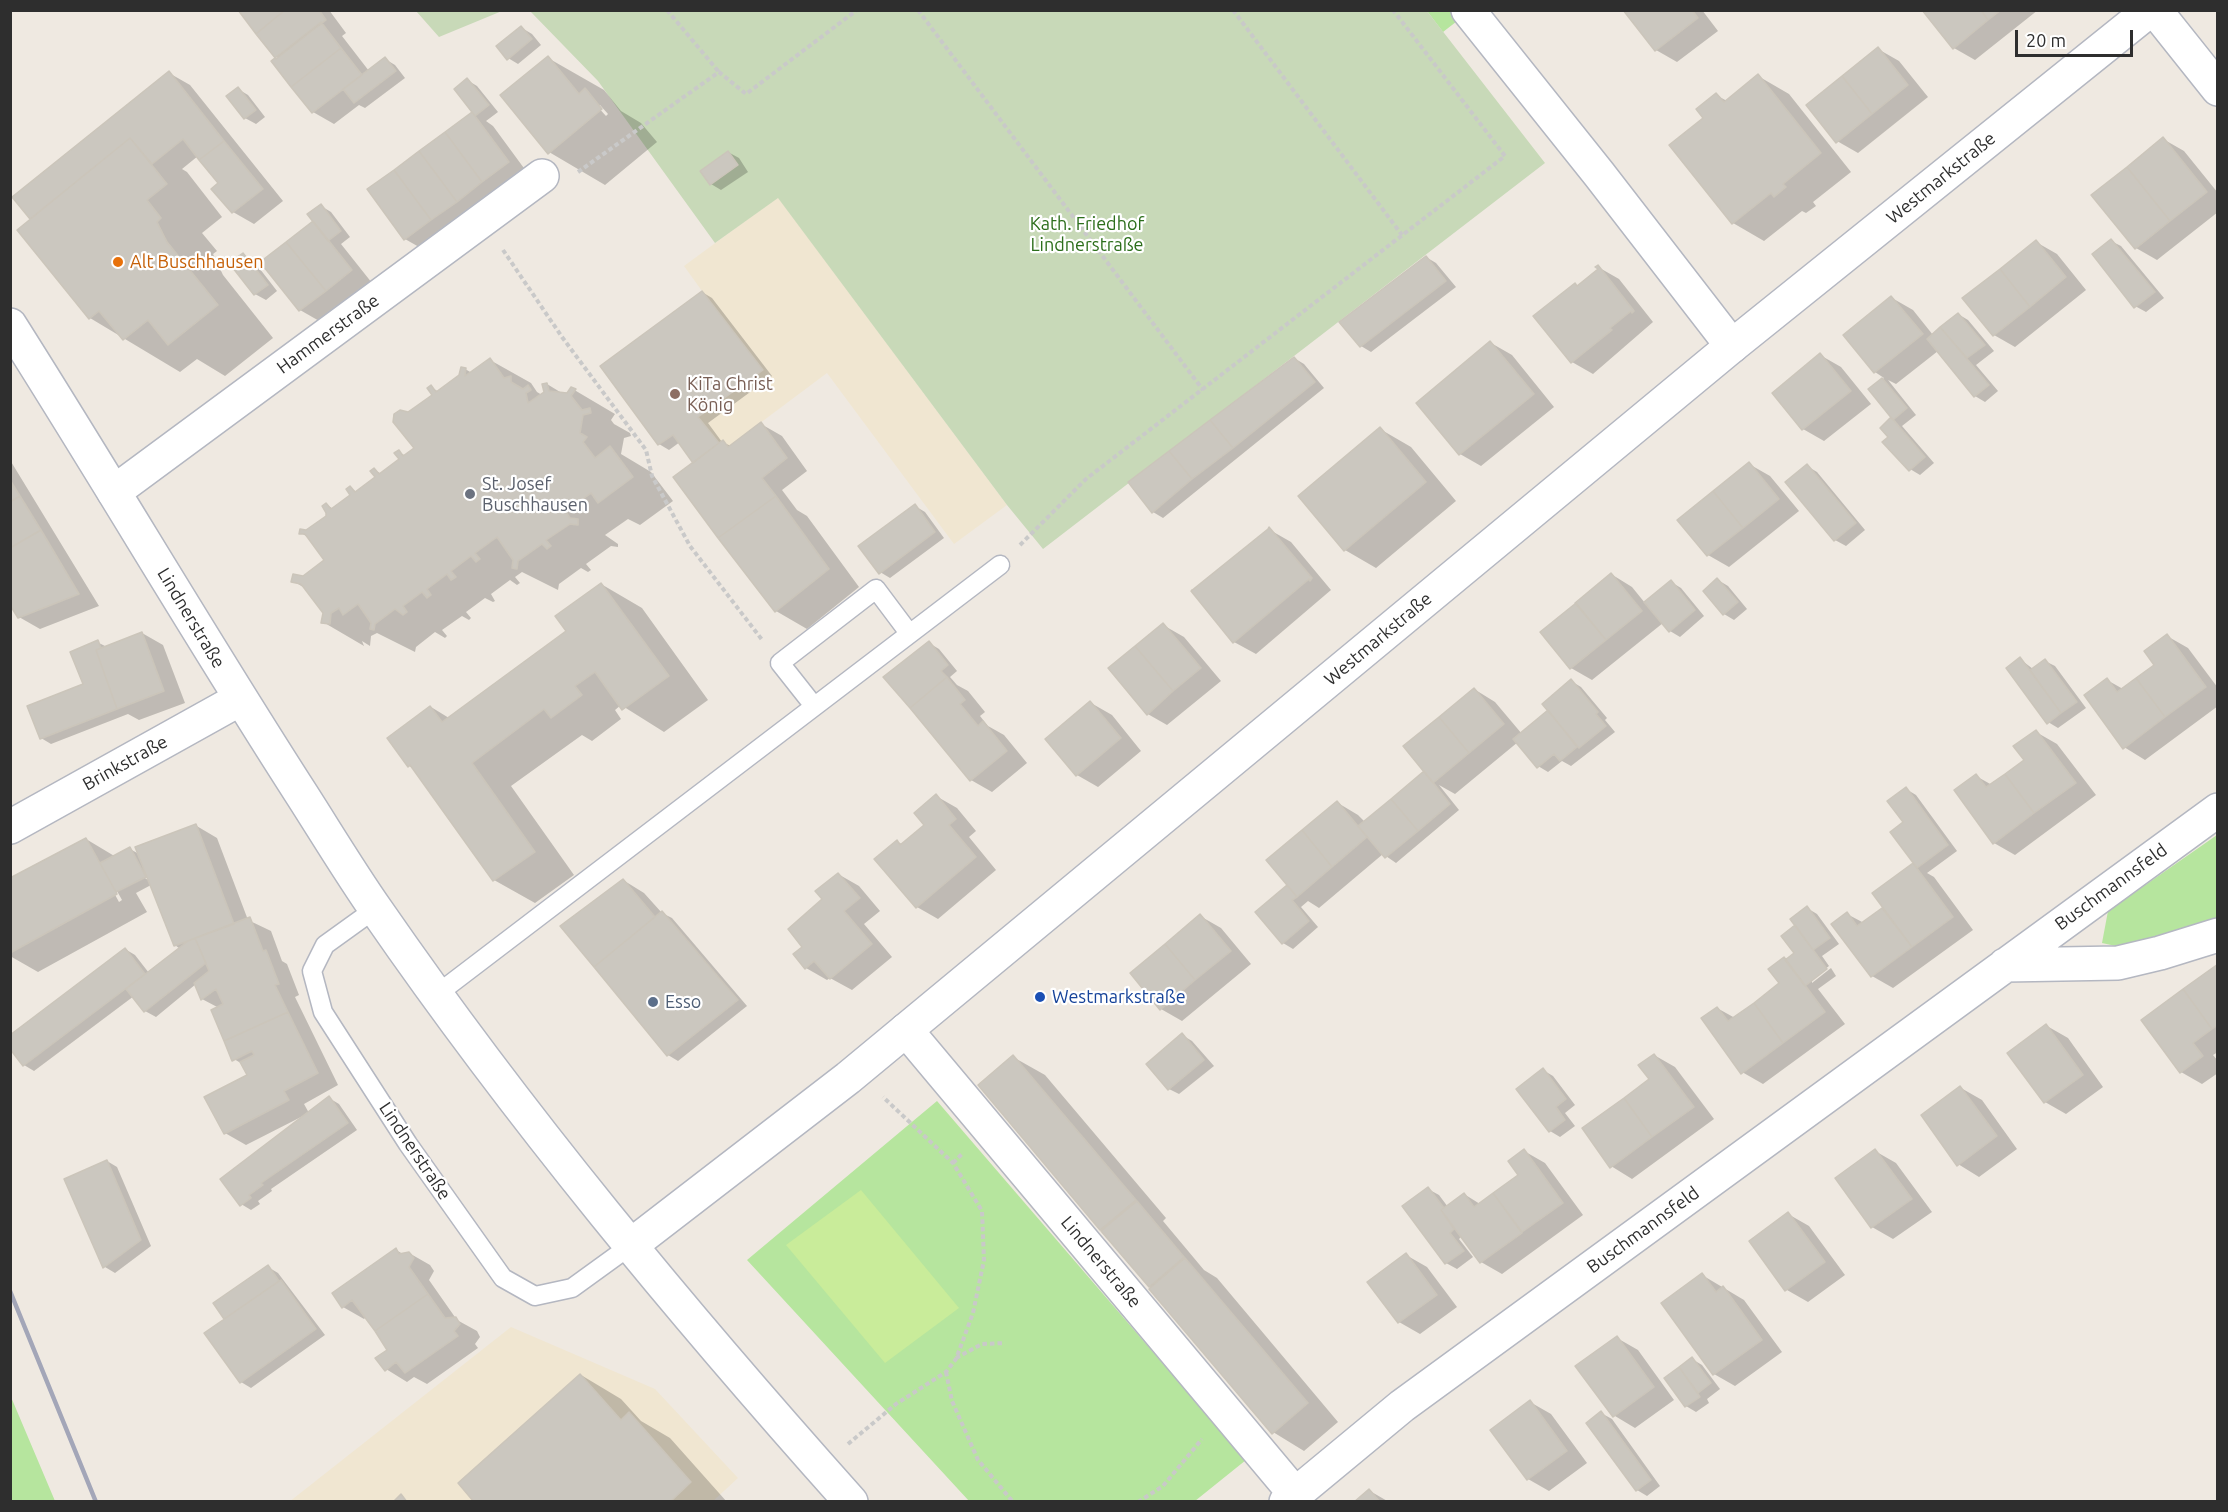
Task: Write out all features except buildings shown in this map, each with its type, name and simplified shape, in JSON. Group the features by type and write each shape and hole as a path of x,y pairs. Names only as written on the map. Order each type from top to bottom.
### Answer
{"street":[{"path":"1468,10 1732,346"},
{"path":"2152,10 2217,89"},
{"name":"Westmarkstraße","path":"630,1246 856,1071 1732,346 2152,10"},
{"name":"Hammerstraße","path":"114,492 542,176"},
{"name":"Lindnerstraße","path":"14,339 114,492 240,699 375,909 436,995 630,1246 706,1337 851,1502"},
{"name":"Brinkstraße","path":"10,827 240,699"},
{"name":"Buschmannsfeld","path":"1290,1498 1402,1406 2217,810"},
{"path":"2005,965 2118,963 2160,953 2217,935"},
{"name":"Lindnerstraße","path":"906,1030 1229,1415 1290,1498"}],"lane":[{"path":"436,995 1000,565"},
{"path":"814,706 780,663 876,589 909,633"},
{"name":"Lindnerstraße","path":"375,909 325,945 312,971 323,1012 408,1144 503,1278 535,1296 572,1288 630,1246"}],"path":[{"path":"667,10 719,72 746,94 857,10"},
{"path":"918,10 1203,390"},
{"path":"1233,10 1402,235"},
{"path":"1000,565 1086,479 1505,156 1393,10"},
{"path":"542,176 580,172 719,72"},
{"path":"483,220 562,337 646,450 652,476 690,546 780,663"},
{"path":"856,1071 953,1163 982,1211 984,1260 973,1313 956,1359"},
{"path":"820,1467 896,1404 946,1371 956,1359 981,1344 1005,1343"},
{"path":"946,1371 952,1401 978,1460 1013,1502"},
{"path":"1138,1502 1163,1486 1207,1434 1218,1428 1229,1415"}],"shaded area":[{"path":"778,197 1007,505 954,544 827,373 728,447 722,440 693,463 673,435 658,445 600,366 702,291 684,266"},
{"path":"511,1327 655,1389 738,1478 712,1502 289,1502"}],"green space":[{"path":"416,11 502,11 439,37"},
{"name":"Kath. Friedhof Lindnerstraße","path":"530,11 1427,11 1545,163 1043,549 1007,505 778,198 715,243 598,81"},
{"path":"1427,11 1470,11 1443,32"},
{"path":"2217,835 2217,925 2134,950 2102,943 2108,911"},
{"path":"937,1101 1246,1460 1195,1501 969,1501 747,1260"},
{"path":"861,1190 959,1308 885,1363 786,1245"},
{"path":"11,1397 55,1501 11,1501"}],"railway":[{"path":"10,1291 96,1502"}],"place":[{"name":"Alt Buschhausen","path":"118,262"},
{"name":"KiTa Christ König","path":"675,394"},
{"name":"St. Josef Buschhausen","path":"470,494"},
{"name":"Westmarkstraße","path":"1040,997"},
{"name":"Esso","path":"653,1002"}]}
